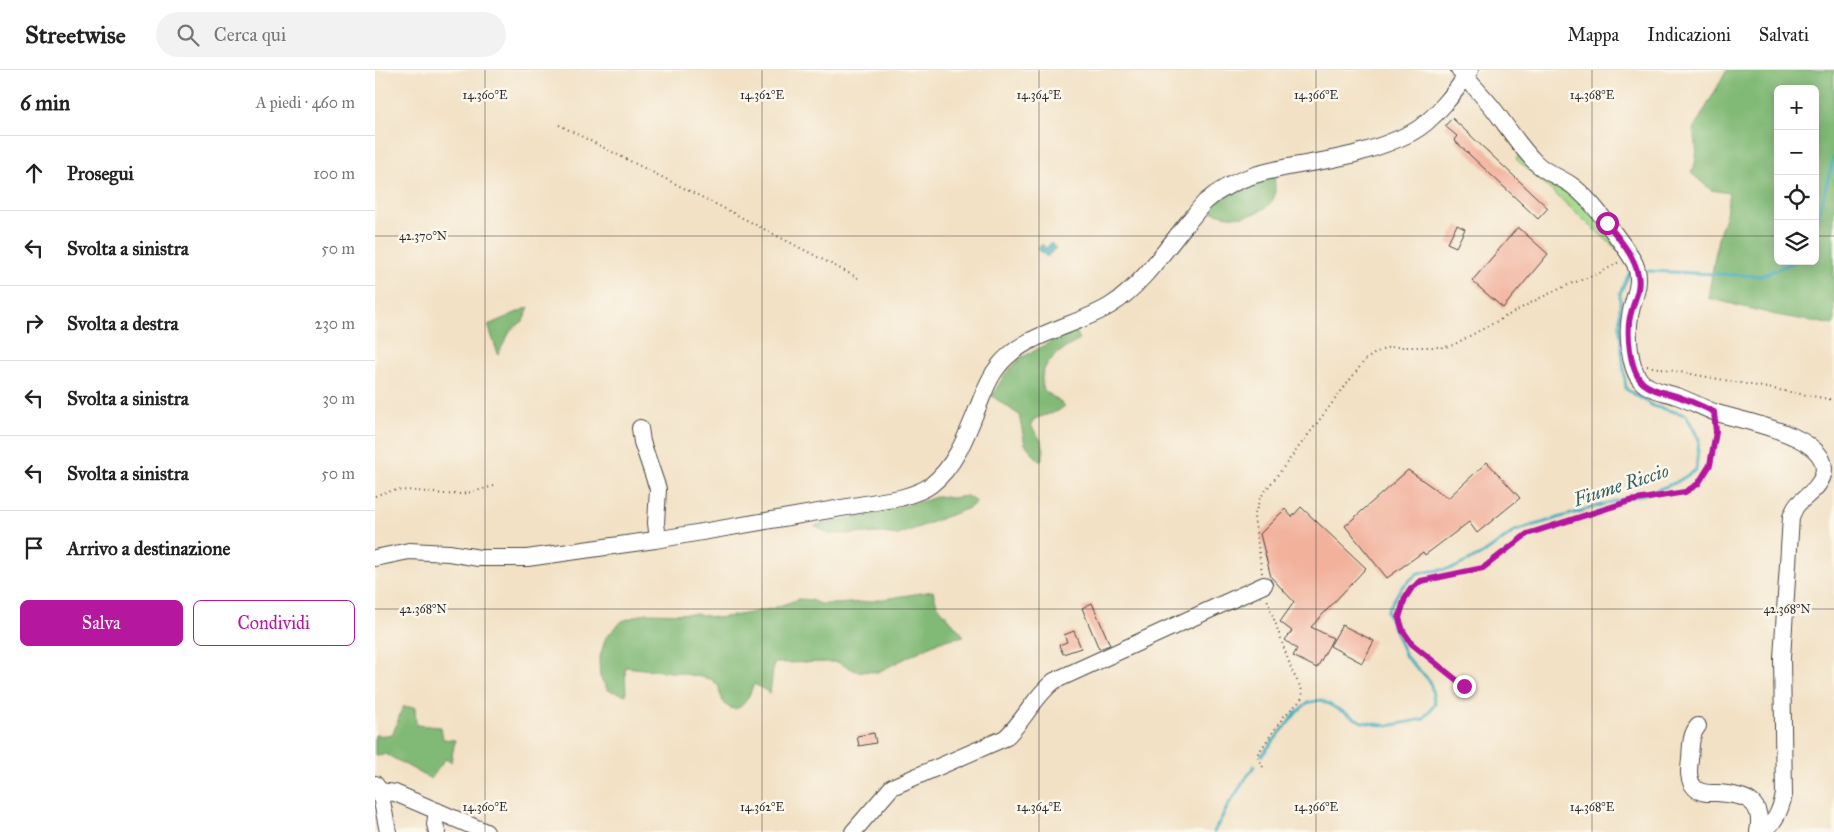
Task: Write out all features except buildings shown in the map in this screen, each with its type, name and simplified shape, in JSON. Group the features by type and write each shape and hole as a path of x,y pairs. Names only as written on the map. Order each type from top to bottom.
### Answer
{"street":[{"path":"375,558 409,550 449,553 479,558 527,558 658,539 900,498 930,486 947,470 955,458 997,367 1014,351 1025,344 1095,314 1113,304 1144,275 1205,203 1236,182 1263,173 1358,153 1412,132 1432,117 1465,72 1524,150 1539,165 1573,186 1588,200 1607,223 1632,260 1639,276 1638,288 1630,314 1629,327 1633,363 1641,382 1649,387 1682,398 1714,412 1782,432 1810,446 1816,451 1823,462 1823,475 1817,486 1797,505 1791,517 1782,658 1784,795 1781,810 1774,822 1763,832"},
{"path":"640,428 642,442 658,489 656,523 658,539"},
{"path":"853,832 892,786 1005,738 1018,727 1041,691 1053,681 1264,585"},
{"path":"1698,726 1693,732 1689,775 1694,788 1703,792 1734,794 1750,800 1757,807 1761,820 1759,832"},
{"path":"377,787 486,832"},
{"path":"377,787 388,832"},
{"path":"437,811 435,824 437,832"}],"path":[{"path":"559,125 737,214 858,278"},
{"path":"1263,767 1257,755 1285,716 1301,700 1303,692 1292,671 1269,607 1264,585 1254,517 1260,498 1365,360 1377,352 1390,347 1444,347 1453,345 1561,288 1602,272 1621,260 1632,260"},
{"path":"1633,363 1834,400"},
{"path":"1464,686 1412,644 1403,631 1399,618 1405,598 1411,589 1421,581 1483,568 1527,534 1630,501 1685,492 1698,484 1710,465 1716,432 1714,412"},
{"path":"375,496 386,490 411,489 458,494 494,486"}],"green space":[{"path":"1727,70 1834,70 1834,325 1776,315 1708,298 1718,238 1726,214 1729,193 1711,190 1691,173 1694,168 1697,152 1693,130"},
{"path":"1522,152 1586,198 1620,252 1516,159"},
{"path":"1274,175 1275,195 1273,200 1259,211 1237,217 1206,209 1235,189"},
{"path":"529,307 523,321 511,330 498,354 488,325"},
{"path":"1075,329 1080,340 1065,348 1051,359 1043,373 1044,390 1065,406 1058,411 1034,419 1031,425 1042,442 1044,451 1040,462 1025,444 1019,415 992,396 1005,374 1021,358"},
{"path":"939,496 951,498 967,496 977,502 969,508 898,535 883,533 829,534 815,526 924,501"},
{"path":"933,591 937,605 964,636 940,641 878,672 856,671 837,662 774,663 770,693 754,684 742,705 733,709 725,704 719,687 711,679 680,673 625,667 626,695 608,690 600,677 599,660 606,637 622,621 646,613 697,614 717,618 770,609 799,599 811,600 820,604 835,604 865,602"},
{"path":"403,707 415,707 416,725 441,727 443,739 455,740 451,762 445,759 431,779 386,754 375,755 375,735 391,736"}],"water":[{"path":"1051,243 1056,248 1047,257 1038,249 1042,244 1046,248"}],"waterway":[{"name":"Fiume Riccio","path":"1817,220 1834,156"},
{"name":"Fiume Riccio","path":"1648,271 1761,276 1787,265"},
{"name":"Fiume Riccio","path":"1262,755 1297,712 1307,703 1321,700 1362,722 1388,726 1423,719 1435,704 1430,681 1406,657 1387,611 1401,588 1418,573 1454,568 1484,553 1515,531 1611,502 1646,494 1675,483 1696,470 1699,439 1686,415 1653,406 1626,389 1620,332 1620,293 1630,272"},
{"name":"Fiume Riccio","path":"1214,832 1229,804 1254,766"}],"route":[{"path":"1464,686 1412,644 1403,631 1399,618 1405,598 1411,589 1421,581 1483,568 1527,534 1630,501 1665,497 1685,492 1698,484 1710,465 1716,432 1714,412 1682,398 1649,387 1641,382 1637,375 1633,363 1629,327 1630,314 1638,288 1639,276 1635,263 1607,223"}]}
